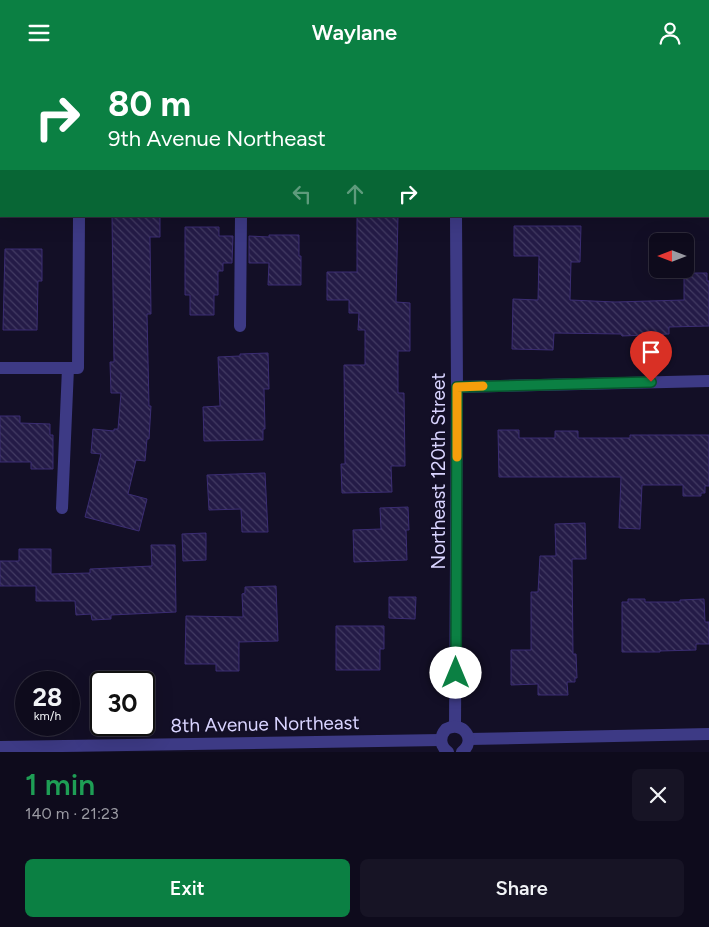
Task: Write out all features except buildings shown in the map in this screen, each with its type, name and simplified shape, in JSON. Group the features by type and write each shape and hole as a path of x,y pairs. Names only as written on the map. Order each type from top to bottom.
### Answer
{"street":[{"path":"62,508 73,368 79,217"},
{"path":"240,326 241,217"},
{"name":"Northeast 120th Street","path":"456,217 456,726"},
{"path":"0,368 73,368"},
{"path":"457,387 709,381"},
{"path":"448,752 442,746 441,740 446,729 456,726 464,729 469,739 468,746 462,752"},
{"path":"469,739 709,735"},
{"name":"8th Avenue Northeast","path":"0,747 68,749 441,740"}],"slow traffic":[{"path":"457,457 457,387 483,386"}],"route":[{"path":"456,673 457,387 651,382"}]}
